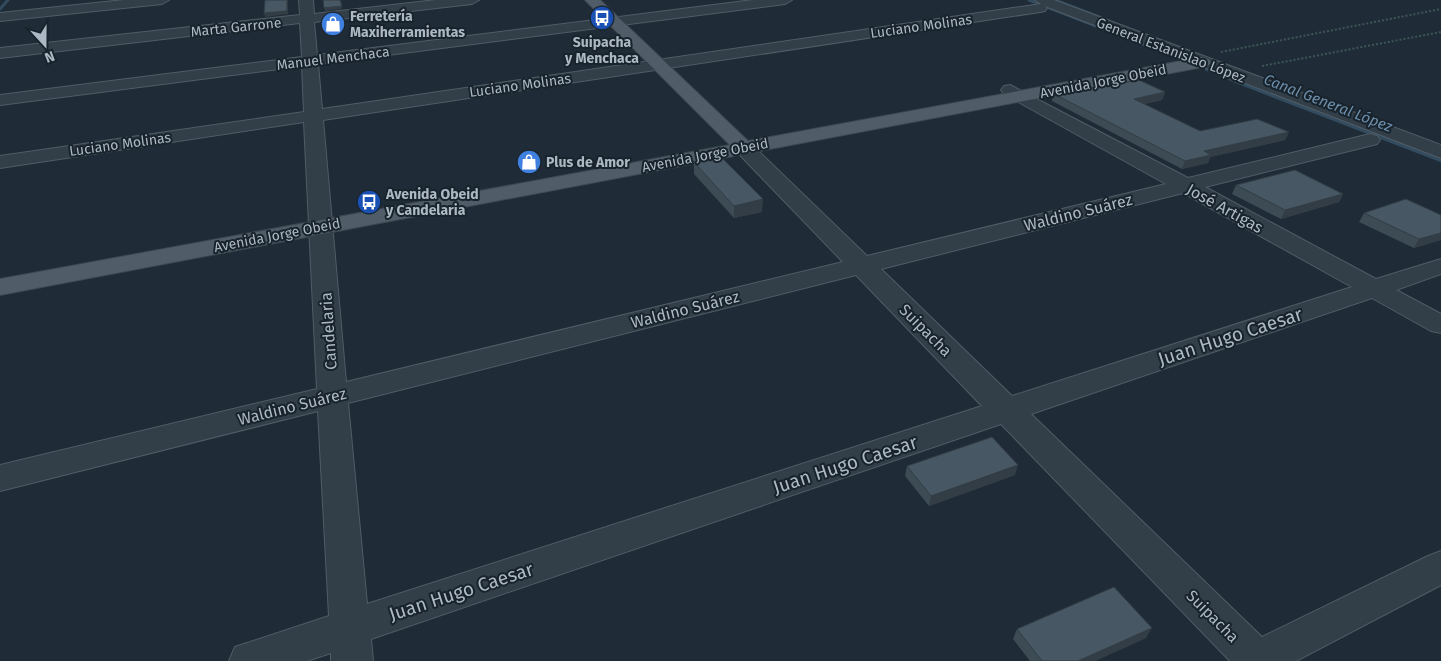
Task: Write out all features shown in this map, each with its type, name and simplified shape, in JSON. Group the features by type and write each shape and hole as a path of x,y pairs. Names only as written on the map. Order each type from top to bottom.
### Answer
{"main road":[{"name":"Suipacha","path":"592,0 740,144"},
{"name":"Avenida Jorge Obeid","path":"0,276 320,222 1196,60"},
{"name":"Avenida Jorge Obeid","path":"0,287 320,222"}],"street":[{"path":"1,17 16,0"},
{"path":"1,17 162,0"},
{"name":"Candelaria","path":"306,0 320,222 351,644"},
{"name":"Marta Garrone","path":"0,53 472,0"},
{"name":"Manuel Menchaca","path":"0,100 785,0"},
{"name":"General Estanislao López","path":"1041,4 1441,152"},
{"name":"Luciano Molinas","path":"0,162 658,65 1041,4"},
{"name":"José Artigas","path":"1016,93 1441,325"},
{"name":"Waldino Suárez","path":"0,478 1370,140"},
{"name":"Suipacha","path":"740,144 1257,661"},
{"name":"Juan Hugo Caesar","path":"250,661 351,644 1006,410 1441,266"},
{"path":"1257,661 1441,567"}],"path":[{"path":"1226,55 1219,52 1441,9"},
{"path":"1257,67 1441,32"}],"green space":[{"path":"721,145 725,148 335,218 337,217"}],"building":[{"path":"265,0 287,0 287,11 264,13"},
{"path":"323,0 340,0 342,6 324,8"},
{"path":"343,14 344,19 327,21 327,16"},
{"path":"1139,80 1165,92 1134,99 1200,131 1257,119 1289,132 1204,151 1211,155 1185,161 1054,94"},
{"path":"721,157 763,199 734,206 694,162"},
{"path":"1295,170 1343,194 1285,210 1236,185"},
{"path":"1406,199 1441,215 1441,233 1419,239 1364,213"},
{"path":"992,437 1018,465 931,496 907,466"},
{"path":"1114,587 1152,628 1078,661 1042,661 1017,629"}],"waterway":[{"path":"0,9 8,0"},
{"name":"Canal General López","path":"1029,0 1163,52"},
{"name":"Canal General López","path":"1055,0 1107,20"},
{"name":"Canal General López","path":"1206,69 1234,80"},
{"name":"Canal General López","path":"1231,79 1441,160"}],"place":[{"name":"Suipacha y Menchaca","path":"602,18"},
{"name":"Ferretería Maxiherramientas","path":"333,24"},
{"name":"Plus de Amor","path":"529,162"},
{"name":"Avenida Obeid y Candelaria","path":"369,202"}]}
